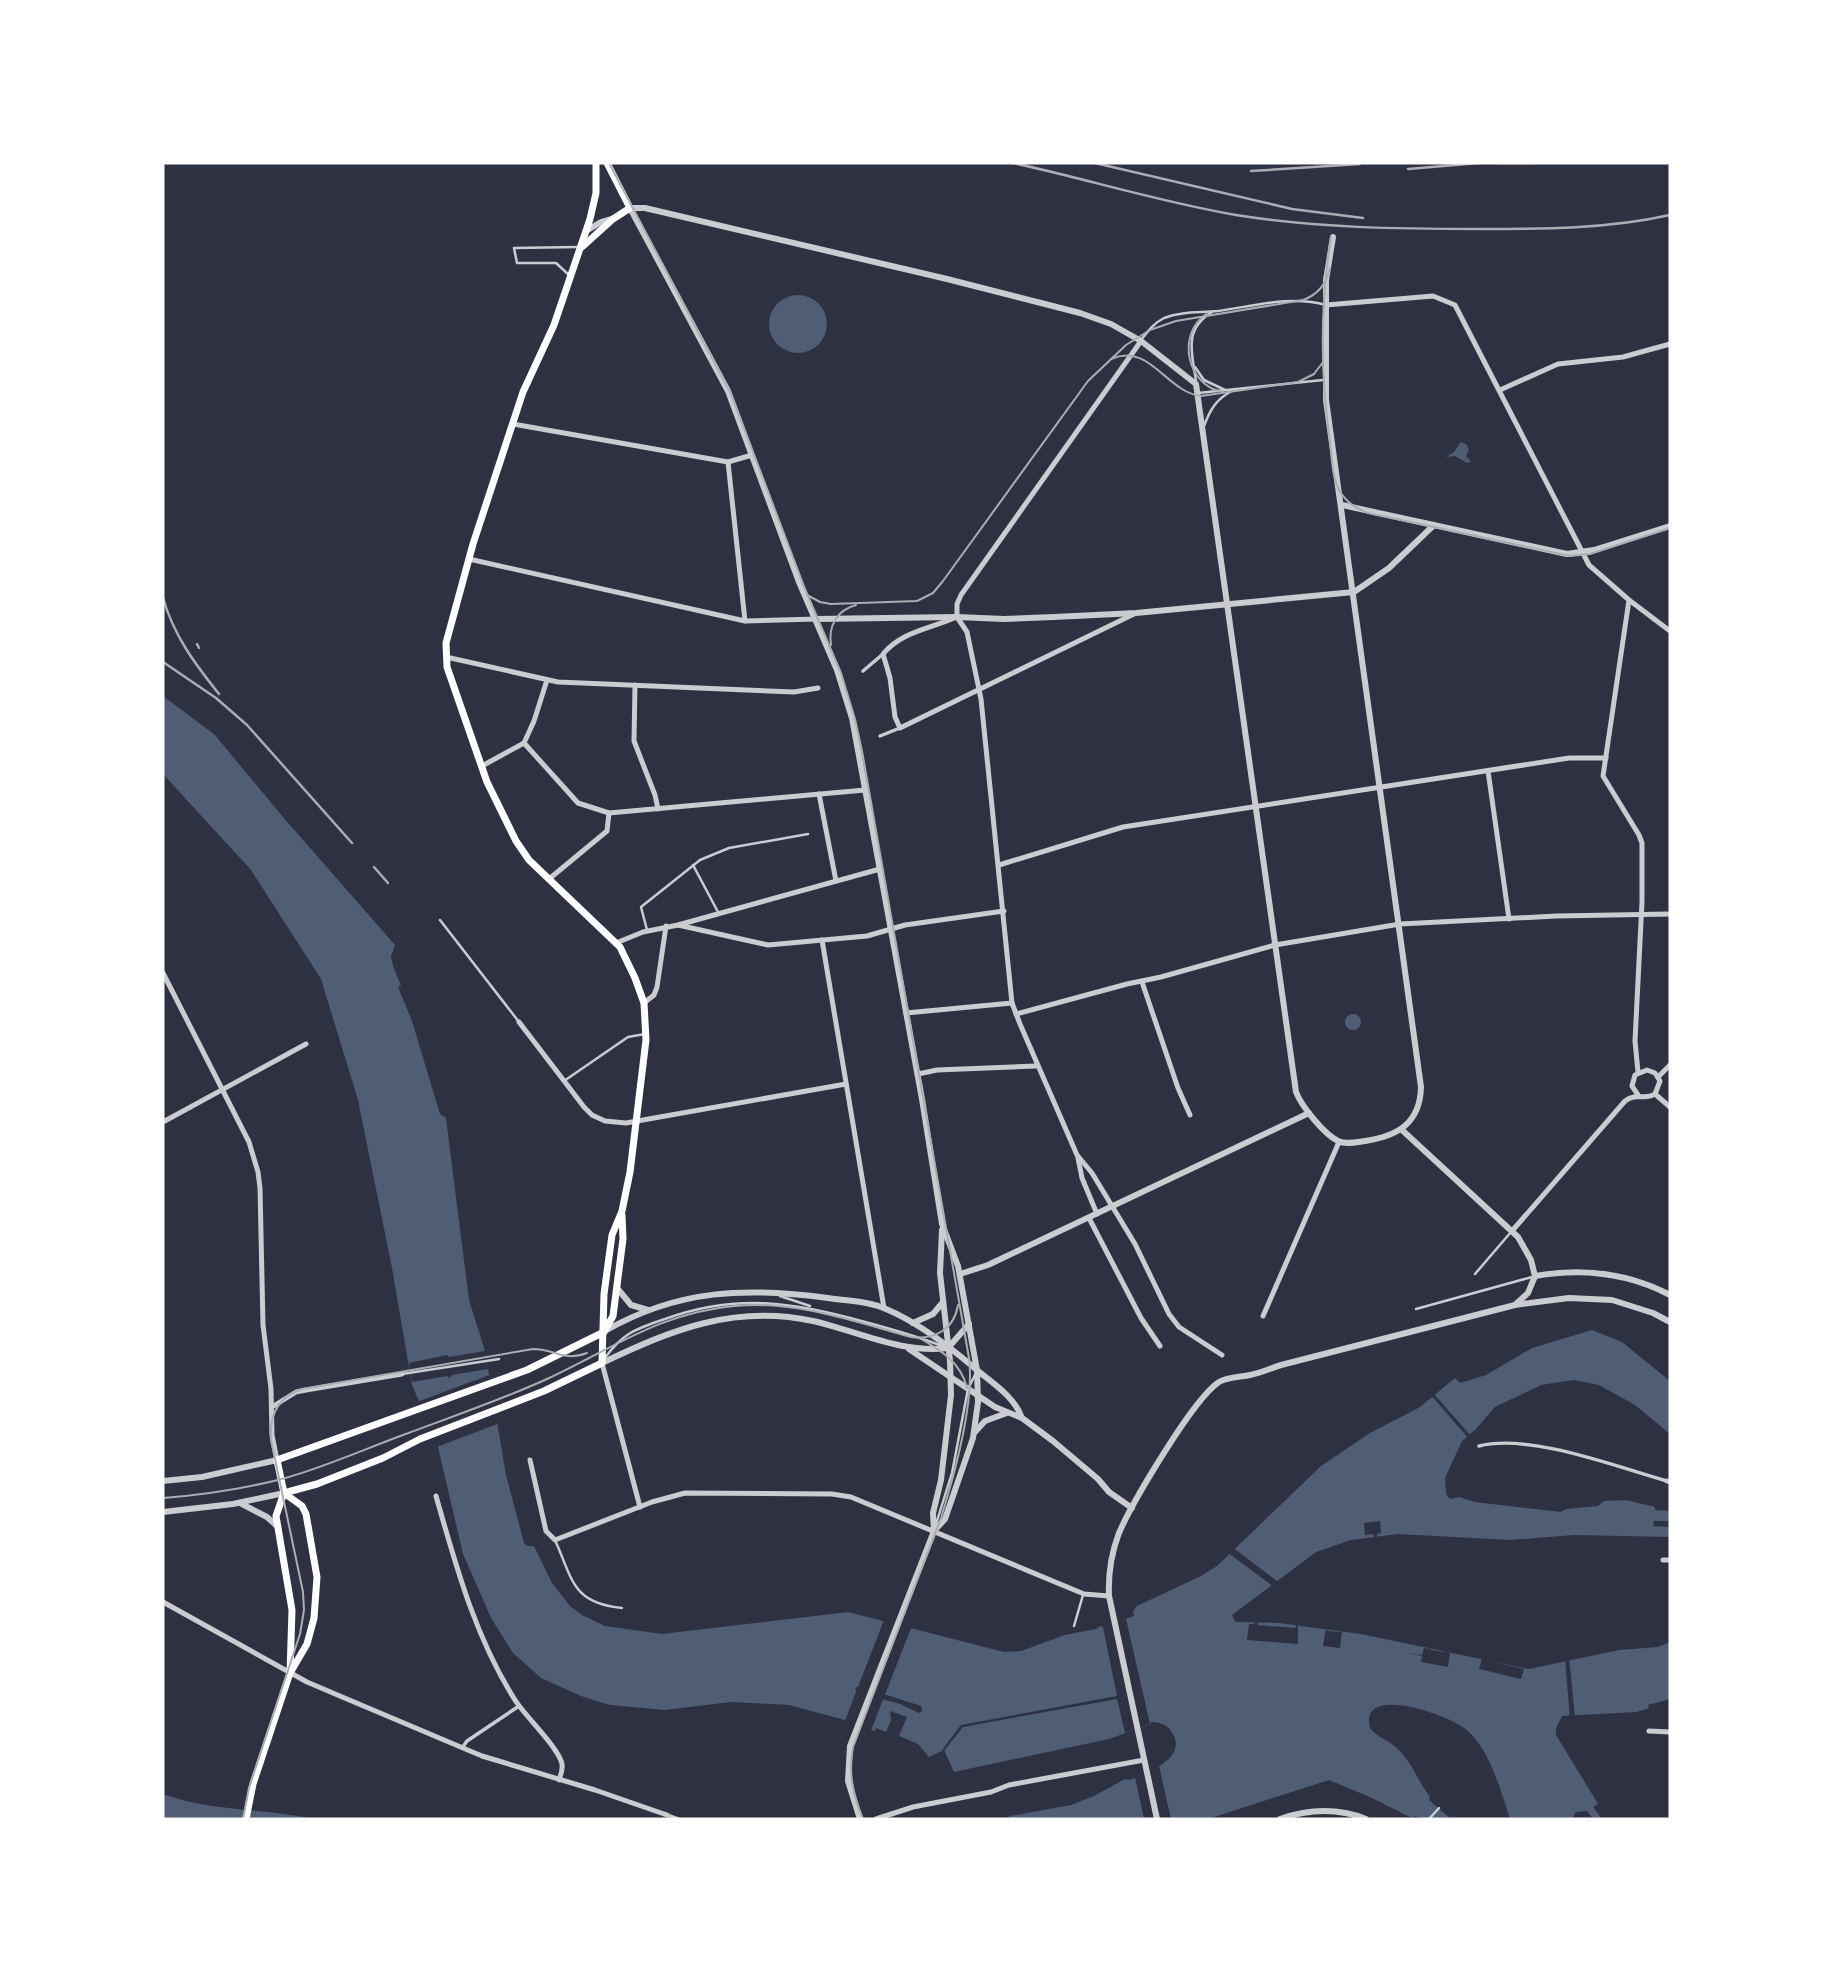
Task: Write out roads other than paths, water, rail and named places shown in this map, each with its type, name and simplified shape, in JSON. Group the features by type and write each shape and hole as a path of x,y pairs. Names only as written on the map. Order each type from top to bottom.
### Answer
{"main road":[{"path":"246,1819 255,1776 290,1673 307,1644 316,1610 317,1577 306,1514 302,1506 285,1493 277,1460 411,1414 559,1356 604,1332 612,1316 623,1237 622,1210 646,1034 644,1003 618,941 549,879 519,847 482,766 445,657 449,626 523,392 554,325 586,231 595,200 596,163"},
{"path":"581,247 613,219 631,208 607,163"},
{"path":"290,1673 292,1610 276,1511 285,1493 317,1484 383,1458 420,1439 509,1406 602,1363 602,1312 612,1236 622,1210"}],"street":[{"path":"860,1819 851,1794 848,1773 850,1748 934,1531 945,1519 974,1433 978,1396 977,1370 960,1273 942,1224 918,1074 852,718 843,686 799,582 724,384 631,208 645,208 1067,309 1103,321 1140,341 1196,384 1296,1092 1309,1113 1339,1142 1374,1139 1402,1130 1419,1103 1421,1087 1325,380 1326,280 1333,237"},
{"path":"586,231 601,222 613,219"},
{"path":"1326,305 1430,296 1447,300 1457,308 1589,565 1670,631"},
{"path":"1097,1214 1082,1178 1077,1155 1036,1066 1012,1003 980,690 967,632 957,617 957,604 1140,341"},
{"path":"1500,390 1558,364 1623,357 1670,344"},
{"path":"513,424 728,462 752,455"},
{"path":"728,462 745,621"},
{"path":"1342,505 1567,554 1583,552 1670,526"},
{"path":"469,559 745,621 957,617 1004,619 1136,612 1354,592 1389,568 1434,525"},
{"path":"1629,600 1603,776 1642,843 1635,1041 1638,1072 1632,1082 1633,1090 1638,1095 1647,1098 1656,1094 1660,1086 1658,1077 1647,1070 1638,1072"},
{"path":"880,736 980,690 1136,612"},
{"path":"863,671 902,636 957,617"},
{"path":"883,654 890,678 895,716 900,727"},
{"path":"445,657 547,680 794,692 818,688"},
{"path":"482,766 524,743 547,680"},
{"path":"635,685 634,741 658,809"},
{"path":"524,743 578,803 609,813 865,790"},
{"path":"999,865 1123,827 1569,758 1606,758"},
{"path":"1488,771 1509,919"},
{"path":"819,794 836,881"},
{"path":"549,879 607,831 609,813"},
{"path":"618,941 647,930 678,925 880,869"},
{"path":"678,925 768,945 867,936 905,925 1004,911"},
{"path":"1016,1014 1275,945 1400,924 1670,914"},
{"path":"644,1003 654,995 657,987 666,926"},
{"path":"822,940 884,1308"},
{"path":"163,973 249,1142 258,1172 263,1325 272,1407 272,1435 277,1460 202,1477 163,1481"},
{"path":"1142,982 1190,1115"},
{"path":"906,1013 1012,1003"},
{"path":"519,1022 592,1115 613,1124 846,1084"},
{"path":"163,1122 306,1044"},
{"path":"1658,1077 1670,1065"},
{"path":"918,1074 937,1070 1036,1066"},
{"path":"1656,1094 1670,1107"},
{"path":"1512,1231 1625,1101 1638,1095"},
{"path":"960,1273 988,1265 1309,1113"},
{"path":"1402,1130 1512,1231 1528,1255 1535,1276 1528,1293 1515,1305"},
{"path":"1263,1316 1339,1142"},
{"path":"1077,1155 1135,1244 1174,1321 1222,1355"},
{"path":"1089,1218 1135,1307 1160,1346"},
{"path":"934,1531 933,1513 946,1445 951,1376 940,1273 942,1224"},
{"path":"1535,1276 1575,1272 1609,1275 1644,1283 1670,1295"},
{"path":"617,1288 631,1305 648,1310"},
{"path":"604,1332 648,1310 700,1295 768,1292 884,1308 913,1323 977,1370 1017,1404 1022,1418"},
{"path":"1157,1819 1109,1596 1110,1562 1132,1508 1202,1398 1221,1380 1252,1375 1285,1364 1515,1305 1595,1297 1627,1304 1670,1322"},
{"path":"913,1323 933,1314 943,1300"},
{"path":"640,1507 602,1363 676,1330 710,1321 746,1317 813,1321 922,1349 948,1348 969,1324"},
{"path":"905,1346 978,1396 1022,1418 1053,1440 1109,1492 1132,1508"},
{"path":"272,1407 296,1392 402,1374"},
{"path":"974,1433 985,1422 1009,1413"},
{"path":"1479,1446 1495,1442 1519,1443 1589,1458 1669,1482"},
{"path":"530,1460 545,1531 555,1540 640,1507 692,1492 832,1494 851,1497 1084,1594 1109,1596"},
{"path":"163,1512 240,1503 285,1493"},
{"path":"436,1496 478,1630 498,1672 519,1706 557,1753 563,1768 559,1780"},
{"path":"240,1503 267,1517 278,1527"},
{"path":"163,1602 307,1682 462,1748 678,1819"},
{"path":"462,1748 467,1741 519,1706"},
{"path":"1649,1731 1670,1732"},
{"path":"876,1819 913,1807 991,1792 1009,1785 1144,1760"},
{"path":"1280,1819 1321,1811 1341,1812 1366,1819"}],"lane":[{"path":"571,277 559,263 517,263 514,248 581,247"},
{"path":"1140,341 1148,329 1162,319 1187,312 1215,311 1290,300 1314,301 1326,305"},
{"path":"1196,384 1191,341 1200,321 1215,311"},
{"path":"1194,364 1205,380 1227,390"},
{"path":"1198,393 1325,380"},
{"path":"1203,429 1214,405 1223,395 1235,390"},
{"path":"647,930 641,907 699,860 729,848 808,834"},
{"path":"693,865 718,913"},
{"path":"440,920 519,1022"},
{"path":"564,1081 628,1037 646,1034"},
{"path":"1475,1274 1512,1231"},
{"path":"1416,1309 1535,1276"},
{"path":"768,1292 948,1348"},
{"path":"602,1363 620,1338 684,1312 722,1304 760,1301 820,1310"},
{"path":"402,1374 499,1359"},
{"path":"934,1531 952,1474 968,1388 977,1370"},
{"path":"555,1540 576,1590 594,1601 622,1608"},
{"path":"1074,1626 1084,1594"},
{"path":"1429,1819 1439,1808"}],"water":[{"path":"798,295 809,297 822,308 827,324 825,335 814,348 798,353 787,351 774,340 769,324 771,313 782,300"},
{"path":"1461,442 1467,445 1469,450 1466,456 1471,462 1467,463 1455,456 1446,457 1454,452"},
{"path":"163,696 215,735 395,945 391,956 401,985 398,987 412,1021 440,1114 446,1118 469,1300 485,1351 506,1475 524,1543 534,1546 552,1583 570,1606 582,1615 605,1626 662,1634 848,1612 1004,1652 1021,1651 1065,1635 1096,1629 1134,1616 1133,1611 1137,1606 1217,1566 1321,1466 1370,1433 1420,1407 1455,1378 1460,1383 1486,1375 1532,1348 1592,1330 1622,1342 1670,1381 1670,1434 1635,1405 1599,1385 1574,1380 1541,1385 1495,1407 1462,1441 1445,1478 1446,1494 1450,1499 1459,1497 1475,1502 1561,1512 1566,1509 1598,1506 1604,1501 1626,1500 1655,1507 1655,1510 1670,1511 1670,1521 1654,1521 1653,1526 1670,1527 1670,1537 1574,1535 1510,1540 1398,1534 1351,1540 1316,1552 1232,1615 1235,1622 1279,1623 1361,1634 1529,1669 1619,1650 1658,1647 1670,1642 1670,1699 1648,1705 1649,1708 1637,1712 1562,1716 1556,1728 1556,1735 1598,1804 1593,1807 1602,1819 1593,1819 1587,1811 1576,1812 1572,1819 1510,1819 1494,1772 1476,1739 1468,1731 1445,1718 1409,1707 1378,1707 1370,1714 1370,1728 1403,1754 1430,1797 1429,1800 1451,1819 1412,1818 1329,1780 1208,1819 1004,1819 1071,1805 1125,1779 1130,1780 1156,1768 1171,1756 1175,1749 1171,1731 1162,1724 1151,1722 1109,1739 954,1772 944,1750 929,1757 918,1744 899,1736 907,1717 890,1711 891,1720 886,1732 876,1728 875,1731 871,1730 871,1727 789,1705 731,1702 665,1710 610,1705 581,1696 541,1678 513,1653 491,1618 463,1554 437,1443 412,1385 392,1268 358,1100 321,979 251,870 163,774","holes":["859,1686 921,1706 922,1711 919,1713 900,1704 857,1692 855,1688"]},
{"path":"1350,1014 1356,1014 1361,1022 1359,1028 1350,1030 1345,1025 1345,1019"},
{"path":"163,1794 200,1804 315,1819 163,1819"}],"tram line":[{"path":"609,163 731,394 805,589 841,673 855,719 969,1358 966,1417 941,1518 853,1747 852,1784 863,1819"},
{"path":"1331,237 1323,314 1324,391 1334,473 1339,490 1348,501 1368,513 1570,556 1590,554 1670,528"},
{"path":"807,595 831,604 917,601 933,593 1088,381 1126,345 1150,330 1176,321 1303,300 1321,288 1330,268"},
{"path":"1206,314 1191,334 1190,359 1201,380 1211,388 1223,392"},
{"path":"1111,359 1137,357 1189,393 1201,396 1298,382 1314,374 1323,362"},
{"path":"831,645 831,631 835,620 849,607 856,605"},
{"path":"163,1498 250,1486 310,1470 512,1394 637,1334 682,1316 734,1306 779,1306 919,1338 935,1335 947,1327 956,1314 958,1305"},
{"path":"918,1337 955,1364 967,1388"},
{"path":"243,1819 249,1788 300,1634 304,1610 303,1592 271,1440 274,1415 281,1402 302,1389 533,1349 565,1356 587,1353"},
{"path":"1308,1819 1339,1819"}],"railway":[{"path":"1013,163 1208,210 1327,225 1419,229 1552,228 1599,226 1670,215"},
{"path":"1095,163 1292,209 1363,218"},
{"path":"1408,169 1479,163"},
{"path":"1498,163 1534,163"},
{"path":"1251,171 1360,164"},
{"path":"163,598 186,649 219,694"},
{"path":"197,644 199,648"},
{"path":"163,662 216,698 247,725 352,843"},
{"path":"374,867 388,883"}]}
